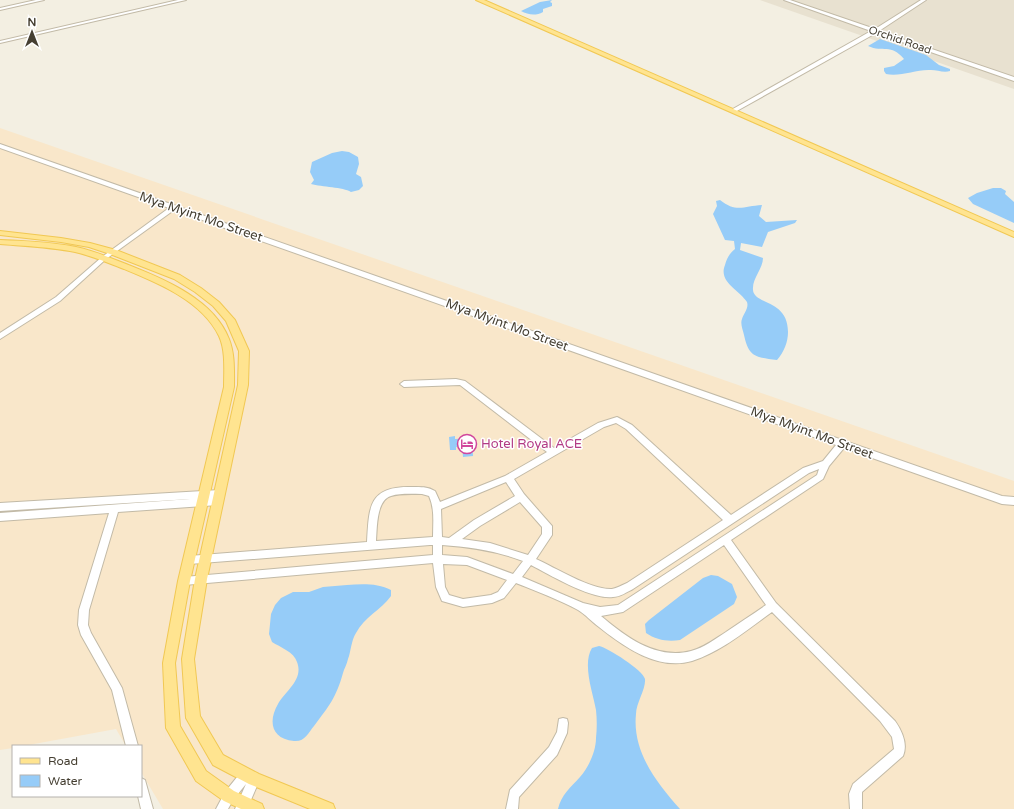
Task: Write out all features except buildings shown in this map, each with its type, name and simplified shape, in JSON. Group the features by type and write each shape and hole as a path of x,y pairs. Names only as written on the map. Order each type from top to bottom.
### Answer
{"main road":[{"path":"479,0 1014,235"},
{"path":"0,233 90,245 168,283 189,297 217,326 226,343 229,387 184,581 169,663 173,728 201,776 242,806 256,809"},
{"path":"0,242 55,247 109,255 177,277 198,290 216,304 230,320 244,351 243,385 201,579 188,659 193,718 218,760 250,777 328,809"}],"street":[{"path":"0,9 42,0"},
{"path":"0,42 184,0"},
{"name":"Orchid Road","path":"786,0 1014,79"},
{"path":"733,111 875,31 924,0"},
{"name":"Mya Myint Mo Street","path":"0,146 842,444 1002,500 1014,501"},
{"path":"0,336 58,299 109,255 174,207"},
{"path":"404,384 462,383 468,386 553,452"},
{"path":"437,507 508,478 601,425 617,420 629,427 730,520"},
{"path":"184,581 437,559 467,561 515,578 582,608 600,612 620,609 820,477 826,464 842,444"},
{"path":"189,560 452,541 485,546 530,560 582,585 597,591 612,594 630,586 806,470 826,464"},
{"path":"371,546 376,505 381,497 391,492 425,491 432,494 437,507 437,571 441,591 445,598 463,603 492,600 501,595 530,560 548,535 547,526 521,497 508,478"},
{"path":"452,541 477,523 521,497"},
{"path":"0,507 53,503 219,498"},
{"path":"0,517 114,510 203,499"},
{"path":"49,514 53,503"},
{"path":"114,510 86,603 83,625 86,635 116,688 132,745"},
{"path":"725,539 773,606 884,717 898,735 900,743 899,752 858,788 855,794 856,809"},
{"path":"582,608 608,629 649,654 682,658 700,654 773,606"},
{"path":"512,809 514,794 553,751 562,733 563,723"},
{"path":"222,809 229,796 250,777"},
{"path":"242,806 250,777"},
{"path":"142,788 147,809"}],"shaded area":[{"path":"760,0 1014,0 1014,89"},
{"path":"0,128 1014,481 1014,809 163,809 142,774 142,745 125,745 116,729 28,745 12,745 12,748 0,750"}],"water":[{"path":"552,0 550,2 552,3 552,6 543,9 543,12 538,14 521,11 540,2"},
{"path":"880,39 926,55 939,65 950,69 950,71 925,70 892,75 886,74 884,68 894,66 904,59 895,51 868,46"},
{"path":"342,151 349,152 358,157 359,164 356,174 361,177 363,186 359,190 351,192 343,189 311,184 314,180 310,172 312,162 332,153"},
{"path":"993,188 1001,188 1006,191 1005,194 1014,202 1014,223 973,204 968,198 977,193"},
{"path":"720,200 736,208 762,205 759,216 766,222 797,220 795,223 768,232 762,247 741,243 740,250 763,258 763,262 754,281 753,290 755,295 759,298 777,308 787,321 788,336 782,354 777,360 754,355 746,343 741,323 747,308 747,302 730,285 724,276 727,258 735,249 734,241 725,240 713,214 717,206 716,201"},
{"path":"455,436 455,439 472,438 473,456 463,457 462,446 456,447 456,450 450,450 449,437"},
{"path":"711,575 718,576 732,584 737,597 734,604 680,640 662,640 646,633 645,624 649,620 703,578"},
{"path":"364,584 381,586 391,590 391,596 359,627 353,639 348,661 343,671 338,689 324,713 304,739 298,741 286,740 276,733 273,717 281,699 296,680 298,668 297,662 293,655 272,642 269,634 271,614 275,605 281,598 293,592 309,592 323,587"},
{"path":"599,646 625,660 638,670 645,679 644,687 636,710 638,741 642,754 655,778 680,809 558,809 564,795 586,769 595,748 597,731 596,710 589,679 588,662 592,648"}],"place":[{"name":"Hotel Royal ACE","path":"467,444"}]}
